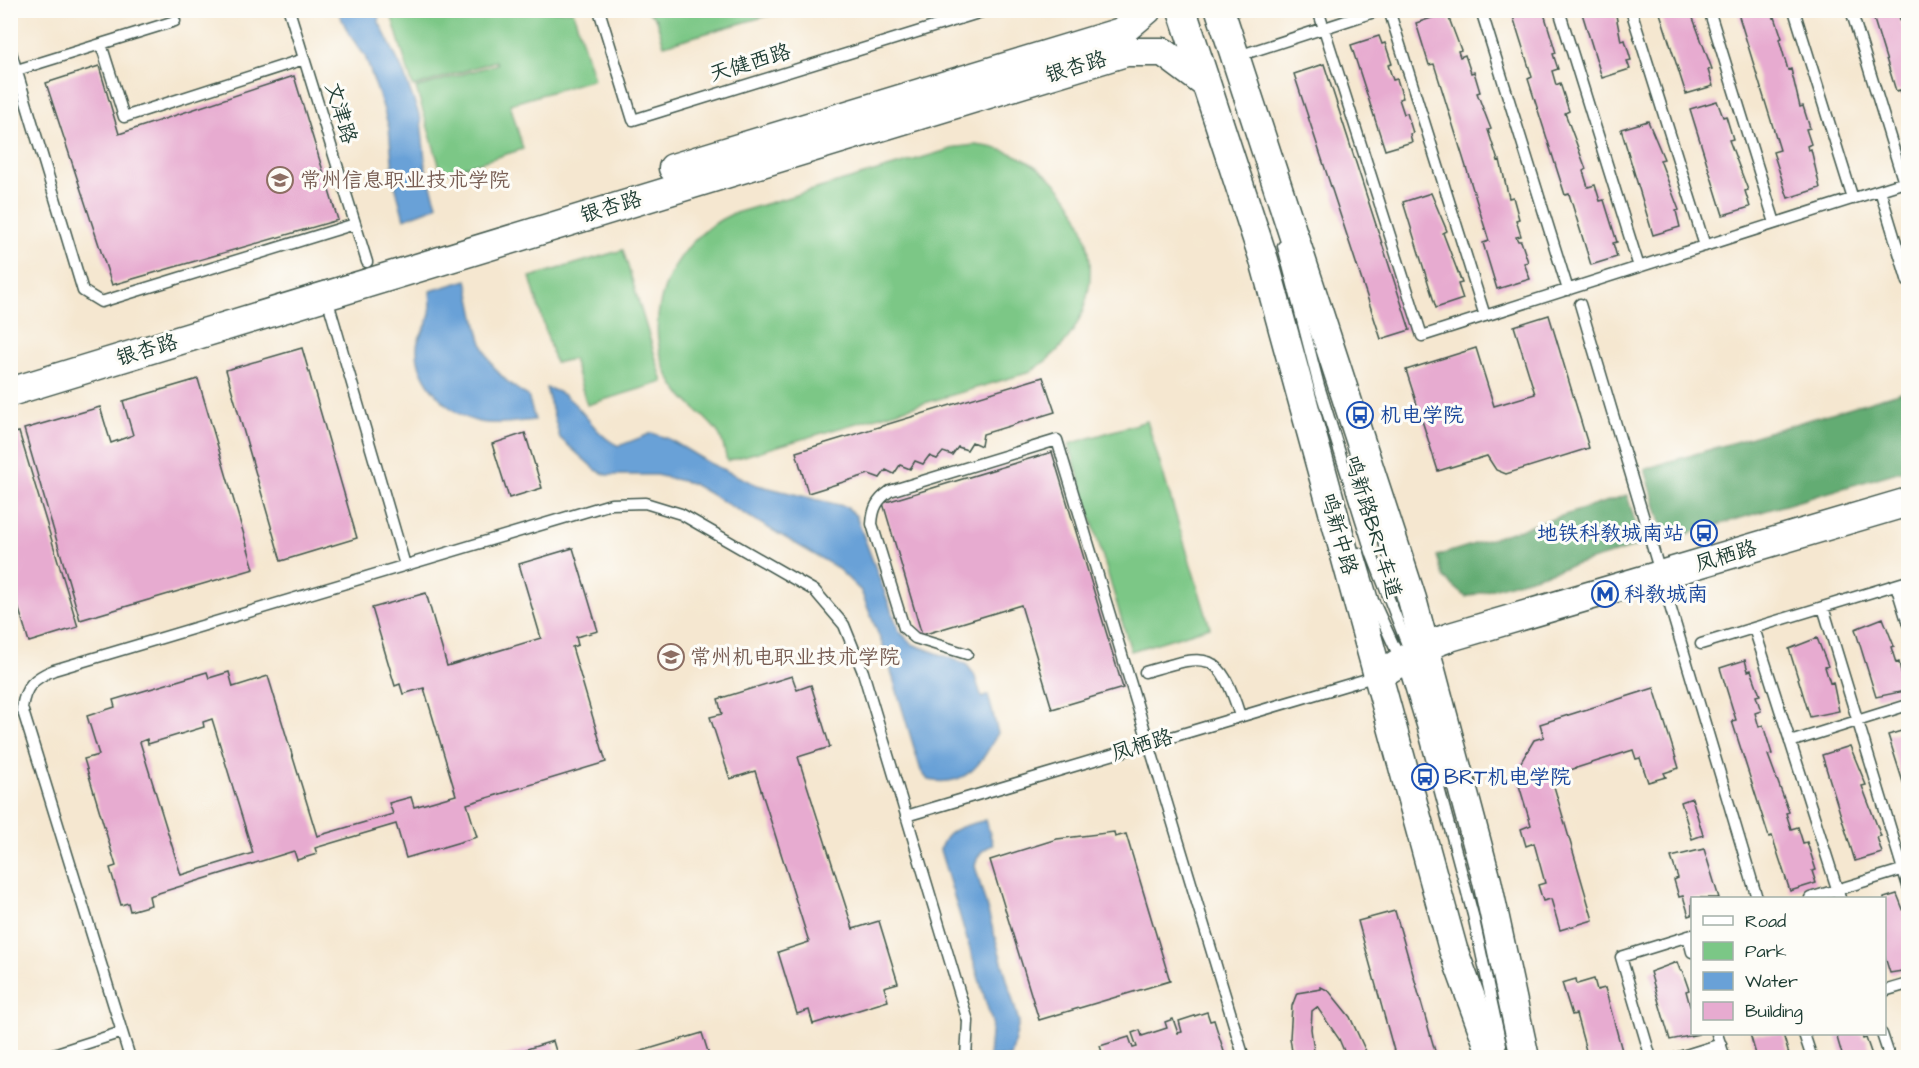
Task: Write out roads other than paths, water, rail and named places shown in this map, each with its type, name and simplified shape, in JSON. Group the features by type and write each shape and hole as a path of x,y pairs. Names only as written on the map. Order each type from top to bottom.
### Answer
{"main road":[{"name":"银杏路","path":"10,373 1121,32 1147,10"},
{"name":"鸣新中路","path":"1182,10 1219,71 1281,202 1409,588 1409,663 1453,949 1493,1058"},
{"name":"鸣新中路","path":"1220,10 1219,71 1264,260 1487,881 1525,1058"},
{"name":"银杏路","path":"10,392 1126,52 1163,52 1219,71"},
{"name":"凤栖路","path":"1409,663 1664,584 1908,502"},
{"name":"凤栖路","path":"1664,584 1908,520"}],"lane":[{"name":"文津路","path":"289,10 367,262"},
{"name":"天健西路","path":"599,10 633,120 988,10"},
{"path":"1318,10 1422,336 1906,182 1851,10"},
{"path":"1219,71 1324,28 1380,10"},
{"path":"1389,10 1485,316"},
{"path":"1481,10 1568,290"},
{"path":"1559,10 1639,267"},
{"path":"1631,10 1705,246"},
{"path":"1709,10 1775,224"},
{"path":"1794,10 1853,199"},
{"path":"17,70 175,21"},
{"path":"101,44 124,117 304,59"},
{"path":"10,49 82,291 101,302 355,224"},
{"path":"1880,190 1908,282"},
{"name":"鸣新路BRT车道","path":"1281,202 1280,236 1319,386 1372,555 1409,663 1482,909 1516,1058"},
{"path":"326,295 405,565"},
{"path":"1580,304 1757,897"},
{"path":"967,654 915,638 904,628 872,524 873,511 878,499 890,490 1057,440 1244,1058"},
{"path":"130,1058 22,708 24,692 36,677 611,504 645,503 681,514 815,591 844,625 863,672 968,1021 966,1058"},
{"path":"1701,644 1908,581"},
{"path":"1896,585 1908,624"},
{"path":"1823,607 1906,869 1908,886"},
{"path":"1754,628 1838,894"},
{"path":"1145,672 1190,659 1207,660 1220,669 1230,682 1240,716"},
{"name":"鸣新路BRT车道","path":"1409,663 1473,915 1504,1058"},
{"name":"凤栖路","path":"906,816 1409,663"},
{"path":"1790,742 1908,705"},
{"path":"1817,897 1838,894 1906,869"},
{"path":"1651,1058 1621,957 1690,936"},
{"path":"1886,990 1908,984"},
{"path":"41,1058 122,1032"},
{"path":"1804,1035 1812,1058"},
{"path":"1882,1035 1890,1058"},
{"path":"1676,1058 1719,1039 1725,1058"}],"water":[{"path":"338,11 378,11 379,22 402,69 421,120 426,170 437,204 433,208 404,219 394,181 389,128 383,107 365,56 349,34"},
{"path":"467,280 483,347 499,373 511,385 528,396 535,420 493,423 468,418 446,404 436,394 422,372 418,360 417,344 430,315 430,291"},
{"path":"546,388 568,398 600,432 619,446 652,433 669,439 709,463 757,485 847,507 856,516 899,631 912,644 966,664 974,674 982,698 988,695 998,733 986,754 972,771 963,777 942,782 928,780 921,771 885,651 861,591 836,567 691,483 656,475 607,475 596,470 560,438"},
{"path":"986,820 993,845 981,852 975,866 1019,1022 1011,1057 989,1057 992,1022 940,850 946,836 951,832"}],"place":[{"name":"常州信息职业技术学院","path":"280,180"},
{"name":"机电学院","path":"1360,415"},
{"name":"地铁科教城南站","path":"1704,533"},
{"name":"科教城南","path":"1605,594"},
{"name":"常州机电职业技术学院","path":"671,657"},
{"name":"BRT机电学院","path":"1425,777"}]}
